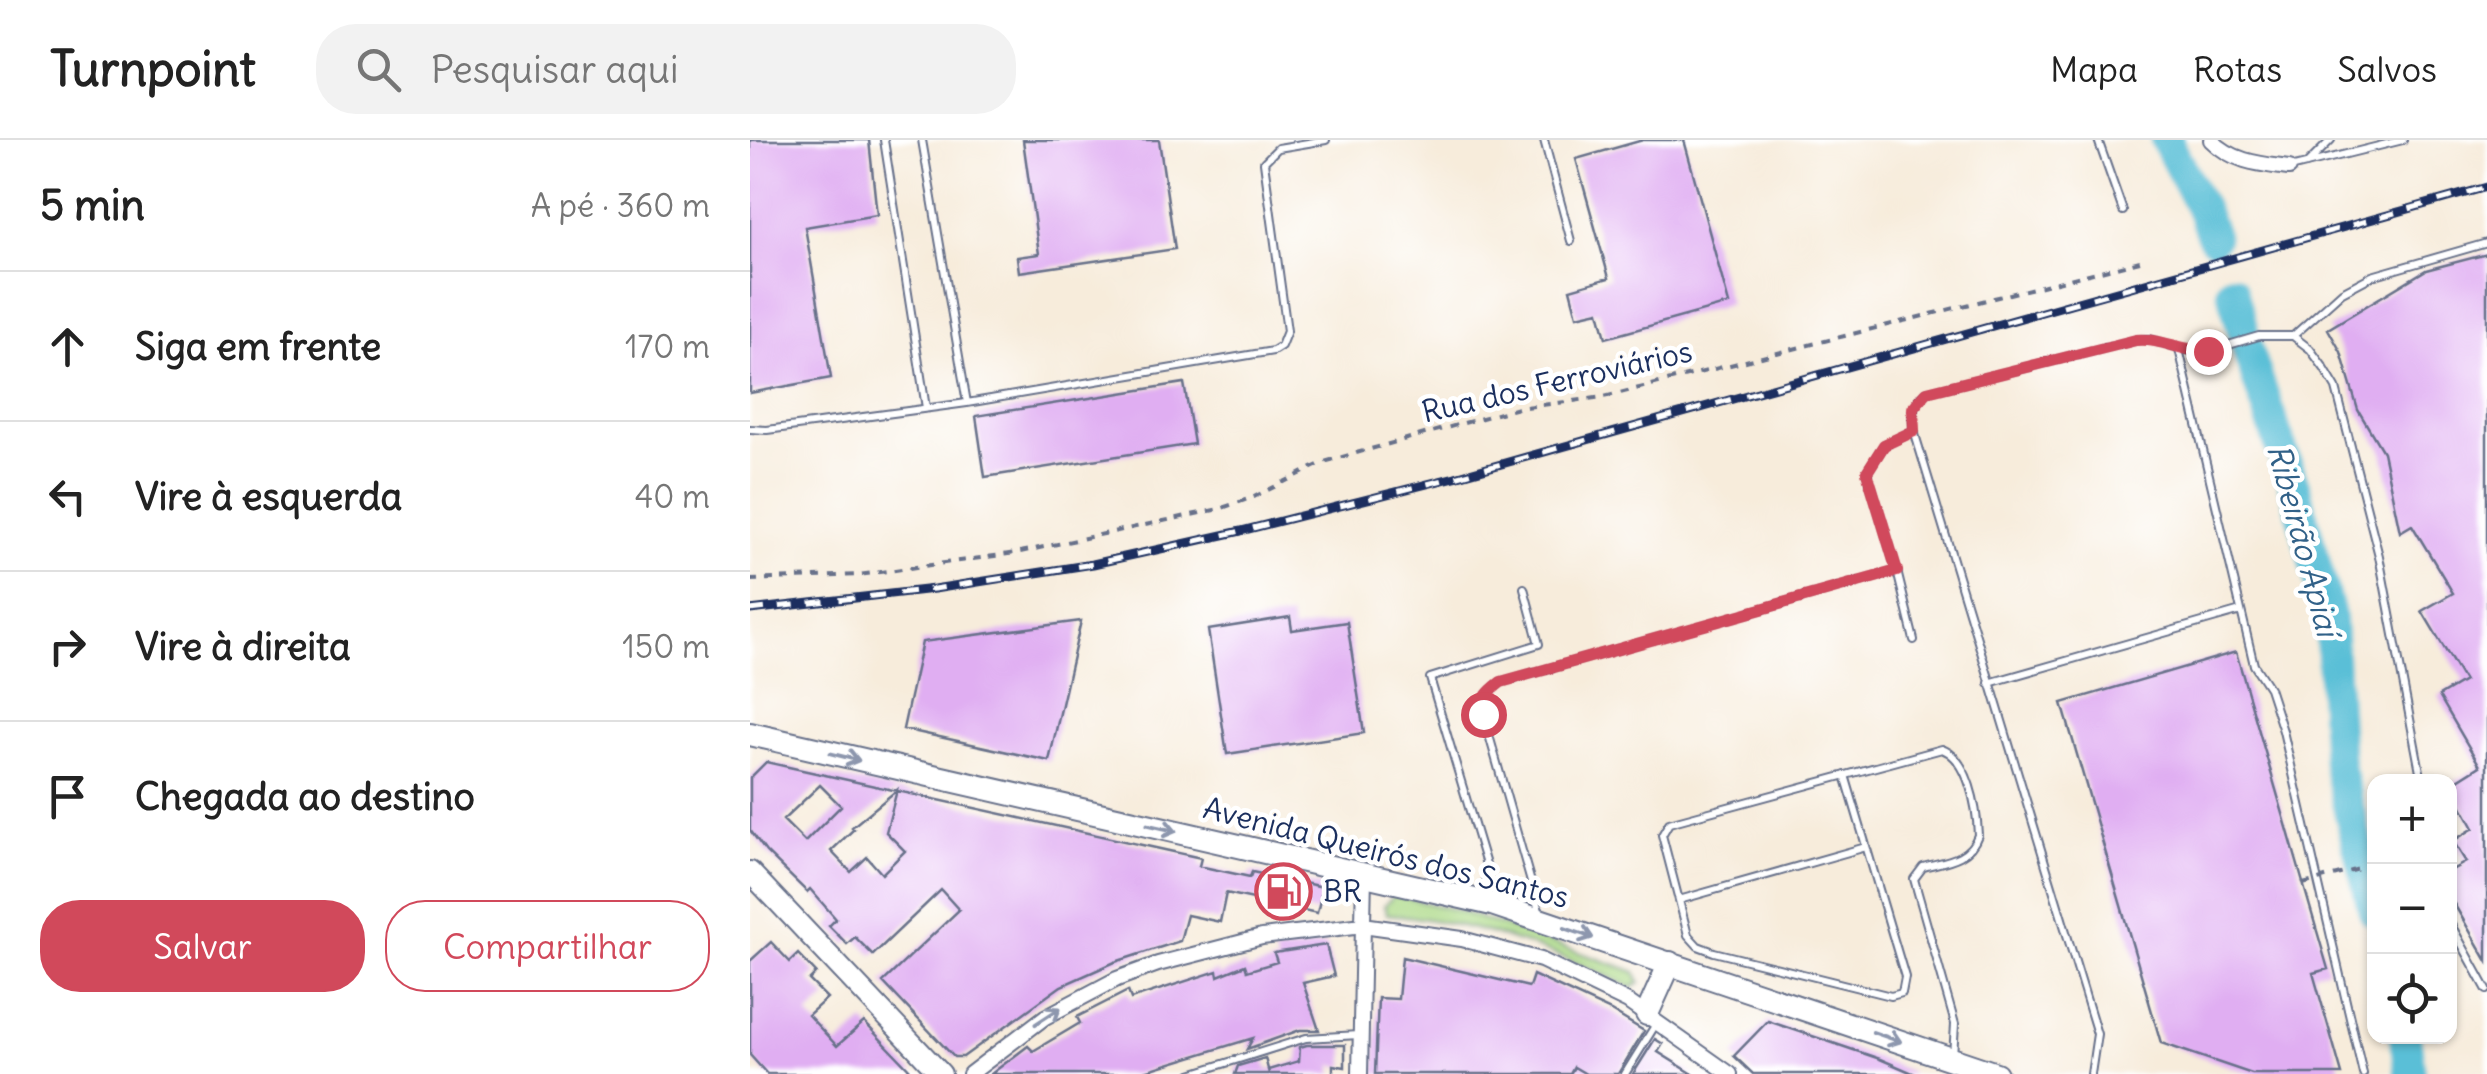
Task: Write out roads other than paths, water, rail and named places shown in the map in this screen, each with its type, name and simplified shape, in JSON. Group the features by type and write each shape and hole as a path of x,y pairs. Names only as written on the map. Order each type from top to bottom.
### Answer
{"main road":[{"name":"Avenida Queirós dos Santos","path":"750,734 1483,902 1996,1074"},
{"path":"1652,1018 1670,963"}],"street":[{"path":"2211,140 2229,155 2250,163 2289,168"},
{"path":"750,872 941,1074"},
{"path":"1360,1074 1364,874"},
{"path":"970,1074 1045,1017 1130,974 1262,937 1363,925 1416,930 1512,950 1592,983 1652,1018 1730,1074"}],"lane":[{"path":"884,140 926,408"},
{"path":"922,140 967,403"},
{"path":"750,428 768,430 967,403 1254,354 1281,346 1288,332 1264,162 1278,148 1326,140"},
{"path":"1544,140 1571,241"},
{"path":"2098,140 2123,211"},
{"path":"2306,166 2331,140"},
{"path":"2289,168 2403,140"},
{"path":"2293,336 2342,292 2372,276 2487,243"},
{"path":"2091,1074 2097,1034 1914,431 1913,408 1927,392 2149,338 2179,349 2208,351 2260,336 2293,336 2310,349 2336,388 2379,556 2420,774"},
{"path":"2179,349 2254,665 2269,688 2283,731 2363,1074"},
{"path":"1914,431 1884,445 1867,472 1914,640"},
{"path":"1542,920 1483,714 1487,692 1501,682 1897,571"},
{"path":"1483,902 1487,868 1430,678 1540,644 1524,588"},
{"path":"1989,682 2241,611"},
{"path":"1845,775 1905,978 1906,986 1898,995 1864,990 1698,946 1688,934 1662,835 1666,826 1845,775 1942,748 1962,765 1978,824 1975,844 1960,857 1922,867 1914,879 1955,1024 1953,1060"},
{"path":"1679,900 1866,847"},
{"path":"2457,936 2487,990"},
{"path":"1625,1074 1652,1018"},
{"path":"1191,1074 1306,1038 1360,1035"},
{"path":"1223,1064 1226,1074"}],"waterway":[{"name":"Ribeirão Apiaí","path":"2166,140 2213,238"},
{"name":"Ribeirão Apiaí","path":"2232,290 2249,354 2295,489 2330,619 2338,765 2367,883"},
{"name":"Ribeirão Apiaí","path":"2406,1044 2410,1074"}],"railway":[{"path":"750,610 934,589 1093,564 1241,531 1455,477 2487,187"}],"place":[{"name":"BR","path":"1284,892"}]}
